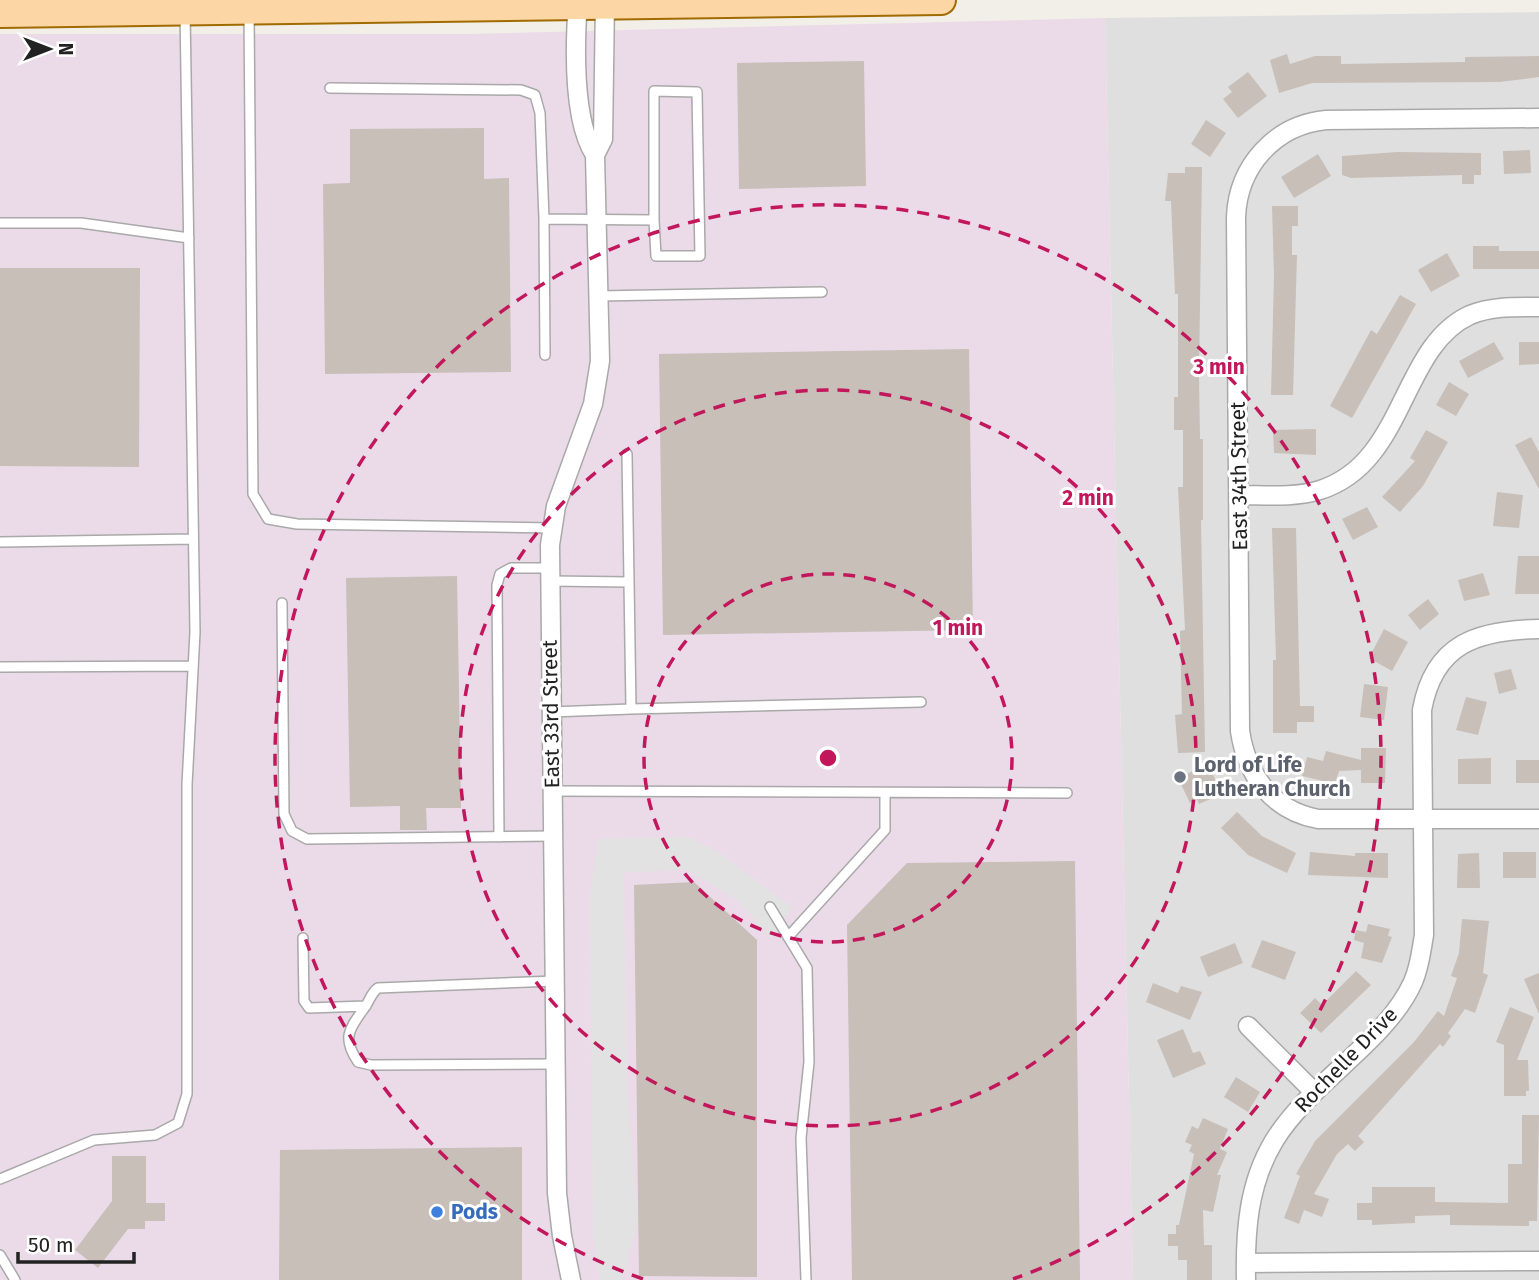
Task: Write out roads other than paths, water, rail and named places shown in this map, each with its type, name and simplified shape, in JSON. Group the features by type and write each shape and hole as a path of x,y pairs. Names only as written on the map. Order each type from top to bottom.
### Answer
{"main road":[{"path":"0,13 185,5 249,10 941,0"}],"street":[{"name":"East 33rd Street","path":"591,3 579,87 585,140 595,155"},
{"name":"East 33rd Street","path":"571,1280 557,1193 550,574 552,528 565,475 593,404 600,361 595,155 603,139 591,3"},
{"name":"East 34th Street","path":"1423,820 1318,820 1289,809 1274,798 1248,765 1240,731 1237,209 1243,181 1262,150 1285,132 1319,121 1539,118"},
{"path":"1239,495 1306,493 1345,479 1376,450 1436,344 1452,327 1485,310 1539,307"},
{"name":"Rochelle Drive","path":"1246,1272 1248,1212 1263,1164 1284,1126 1314,1092 1394,1013 1412,983 1422,956 1422,724 1425,695 1437,669 1467,641 1493,631 1539,629"},
{"path":"1423,820 1539,819"},
{"path":"1248,1026 1314,1092"},
{"path":"1246,1272 1539,1261"}],"lane":[{"path":"0,1179 94,1140 155,1135 178,1123 187,1094 187,785 193,666 193,539 185,5"},
{"path":"249,10 253,494 268,519 297,524 552,528"},
{"path":"330,88 521,90 536,95 540,113 544,219 545,355"},
{"path":"654,90 696,92 700,256 656,256 654,220 654,90"},
{"path":"544,219 654,220"},
{"path":"0,223 81,223 189,238"},
{"path":"598,296 822,292"},
{"path":"627,454 631,709"},
{"path":"0,542 193,539"},
{"path":"499,837 497,585 500,574 511,568 629,582"},
{"path":"282,603 284,814 292,831 307,839 553,836"},
{"path":"0,667 193,666"},
{"path":"551,712 921,702"},
{"path":"552,791 1066,793"},
{"path":"788,937 885,830 885,793"},
{"path":"770,907 807,968 809,1062 801,1138 806,1280"},
{"path":"303,938 304,1002 309,1008 366,1006"},
{"path":"555,981 378,988 351,1024 349,1031 351,1052 358,1062 556,1064"},
{"path":"0,1255 15,1280"}],"place":[{"name":"Lord of Life Lutheran Church","path":"1180,777"},
{"name":"Pods","path":"437,1212"}]}
